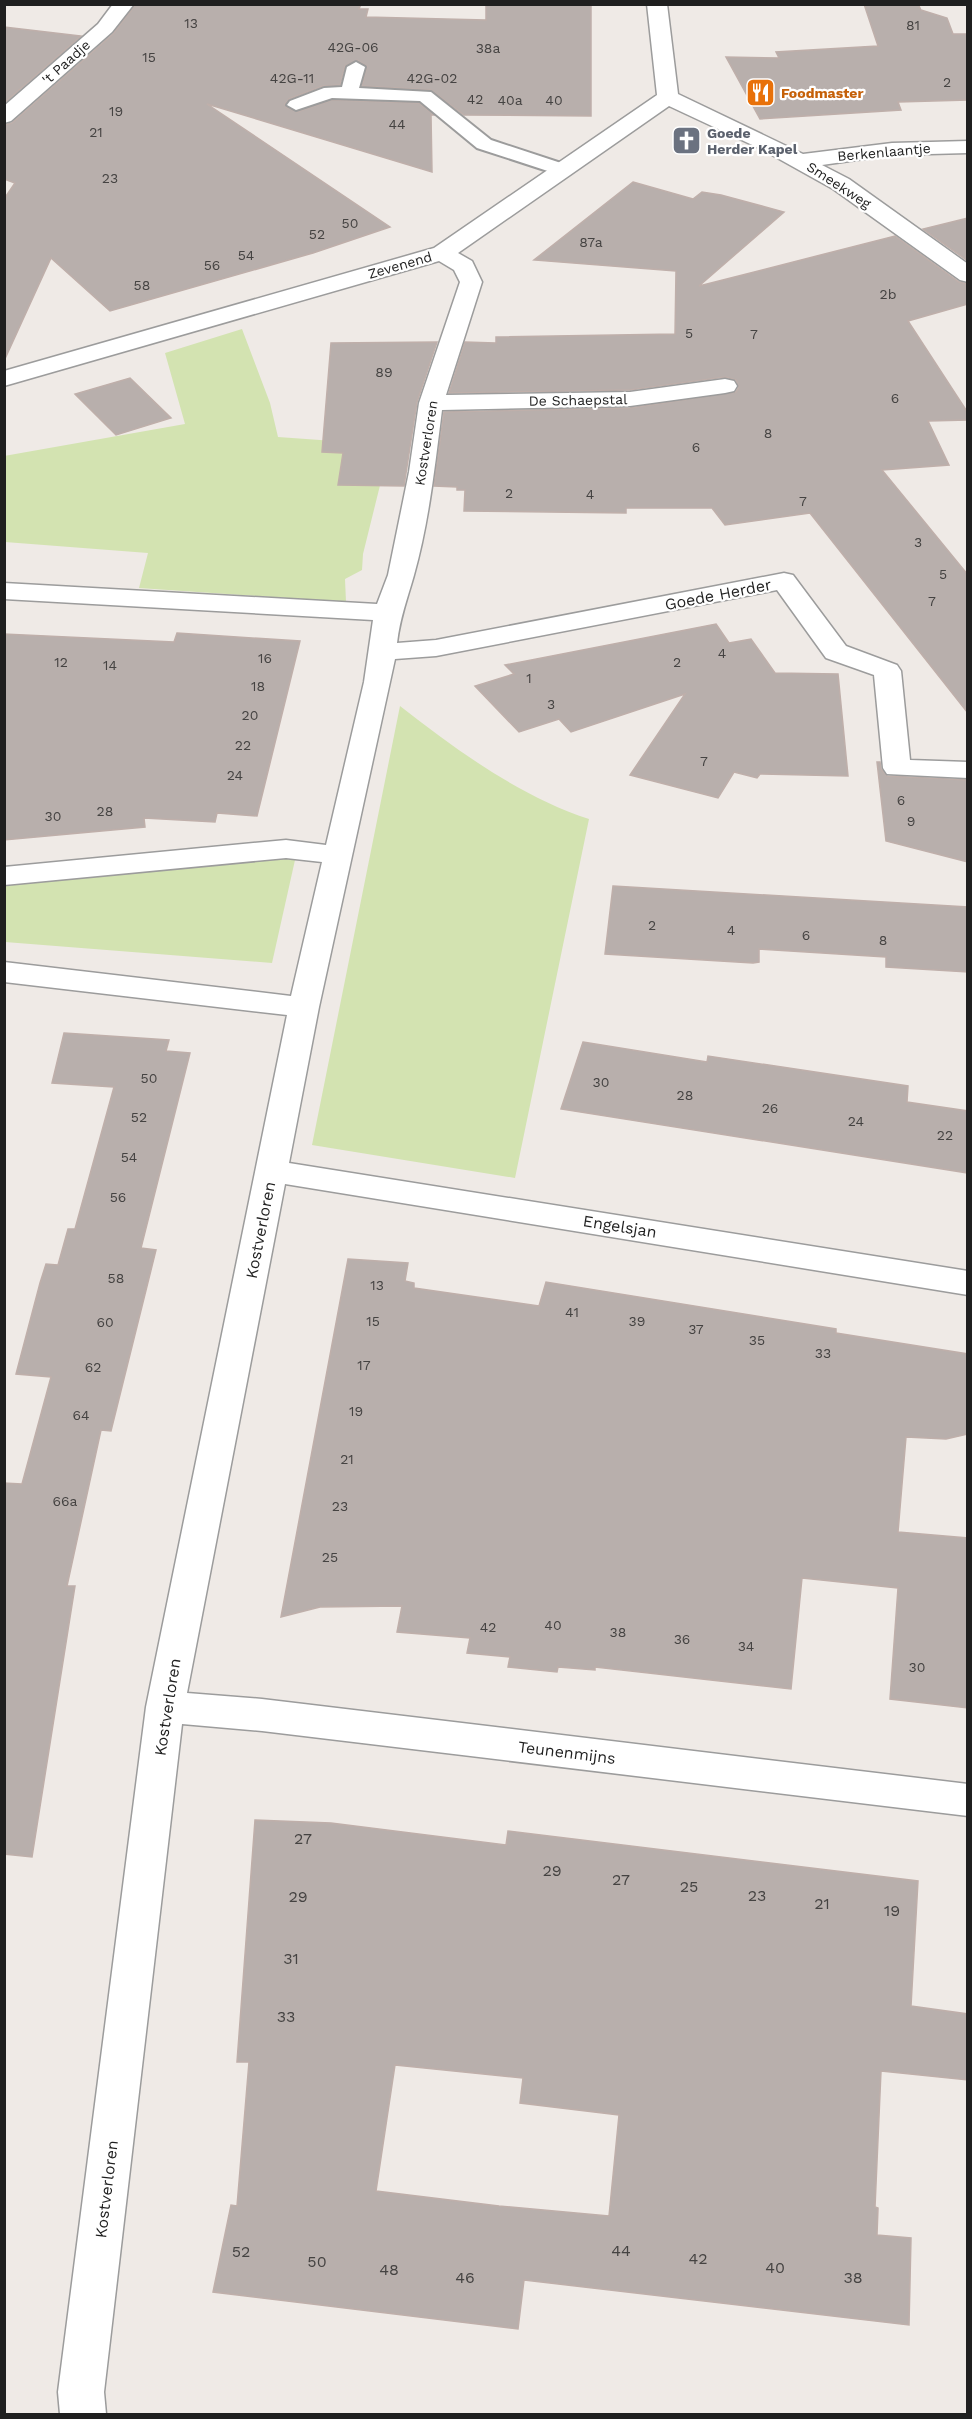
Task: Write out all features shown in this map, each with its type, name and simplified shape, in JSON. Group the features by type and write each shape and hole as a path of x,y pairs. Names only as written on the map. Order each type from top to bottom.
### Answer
{"street":[{"name":"'t Paadje","path":"4,117 105,28 124,4"},
{"path":"657,4 668,97"},
{"name":"Smeekweg","path":"668,97 801,161 841,184 968,275"},
{"name":"Zevenend","path":"4,380 442,253 668,97"},
{"name":"Berkenlaantje","path":"801,161 892,149 968,147"},
{"name":"Kostverloren","path":"83,2415 81,2392 165,1707 304,1007 378,682 387,613 403,564 422,472 431,403 471,282 464,266 442,253"},
{"name":"De Schaepstal","path":"431,403 630,399 725,386"},
{"name":"Goede Herder","path":"381,651 436,648 784,581 836,652 888,671 897,768 968,770"},
{"path":"4,591 387,613"},
{"path":"4,876 286,849 337,855"},
{"path":"4,972 304,1007"},
{"name":"Engelsjan","path":"272,1171 968,1283"},
{"name":"Teunenmijns","path":"165,1707 274,1716 968,1800"}],"lane":[{"path":"349,93 356,67"},
{"path":"296,105 330,93 425,96 484,144 563,170"}],"green space":[{"path":"242,329 270,403 278,437 390,445 363,554 362,570 345,579 346,602 139,588 148,553 5,542 4,456 185,424 165,353"},
{"path":"400,706 490,771 538,798 589,819 515,1178 312,1145"},
{"path":"286,857 295,860 272,963 5,942 4,885"}],"building":[{"path":"136,4 361,4 359,9 368,9 366,17 486,20 486,4 591,4 591,116 464,115 431,90 362,86 367,66 357,60 345,66 340,85 323,86 289,99 285,104 286,107 297,112 332,100 419,103 434,115 431,115 432,172 207,104 390,227 313,253 110,311 51,258 4,361 4,199 15,183 4,179 4,125 12,123 113,34"},
{"path":"864,4 918,4 921,10 947,18 953,34 968,34 968,100 898,102 901,110 760,119 726,57 779,58 776,52 878,46"},
{"path":"4,27 81,36 4,103"},
{"path":"633,182 693,199 702,192 784,212 699,286 895,236 959,282 968,284 968,304 908,321 968,413 968,420 928,421 949,465 882,470 968,575 968,713 810,513 725,525 712,508 626,508 626,513 464,511 465,490 457,490 457,487 434,486 444,412 630,408 736,392 739,387 736,380 725,377 630,390 449,393 465,342 496,343 496,337 675,334 676,271 534,260"},
{"path":"968,218 968,261 923,229"},
{"path":"437,342 417,402 404,486 338,485 343,453 322,452 331,343"},
{"path":"130,378 171,418 116,435 75,394"},
{"path":"716,624 729,643 751,639 775,673 838,674 848,776 760,774 757,778 734,772 718,798 630,775 685,694 571,732 559,719 519,732 475,686 514,674 505,665"},
{"path":"177,633 300,641 257,816 217,813 215,822 144,818 145,827 4,840 4,634 174,642"},
{"path":"877,762 880,762 881,769 887,776 968,780 968,862 886,841"},
{"path":"613,886 968,907 968,972 886,967 886,957 759,949 759,962 753,963 605,954"},
{"path":"64,1033 169,1040 166,1051 190,1053 141,1248 156,1250 111,1431 101,1430 67,1586 75,1586 32,1857 4,1854 4,1483 22,1484 51,1377 16,1374 40,1283 46,1264 58,1265 68,1229 75,1229 114,1087 52,1083"},
{"path":"583,1042 707,1062 708,1056 908,1086 907,1102 968,1111 968,1173 561,1109"},
{"path":"348,1259 408,1263 405,1281 414,1283 414,1288 539,1306 546,1282 836,1329 836,1333 968,1354 968,1434 946,1439 906,1437 898,1532 968,1538 968,1708 890,1699 898,1588 802,1578 791,1689 595,1667 595,1670 558,1667 557,1672 508,1667 510,1657 467,1653 470,1638 397,1632 402,1606 320,1607 281,1617"},
{"path":"255,1820 331,1823 506,1845 508,1831 918,1881 911,2006 968,2014 968,2080 881,2071 875,2207 878,2208 877,2235 911,2238 909,2325 524,2280 518,2329 213,2292 231,2205 237,2206 249,2062 237,2062","holes":["395,2065 523,2078 520,2103 619,2115 609,2216 376,2191"]}],"place":[{"name":"Foodmaster","path":"760,93"},
{"name":"Goede Herder Kapel","path":"686,141"}]}
